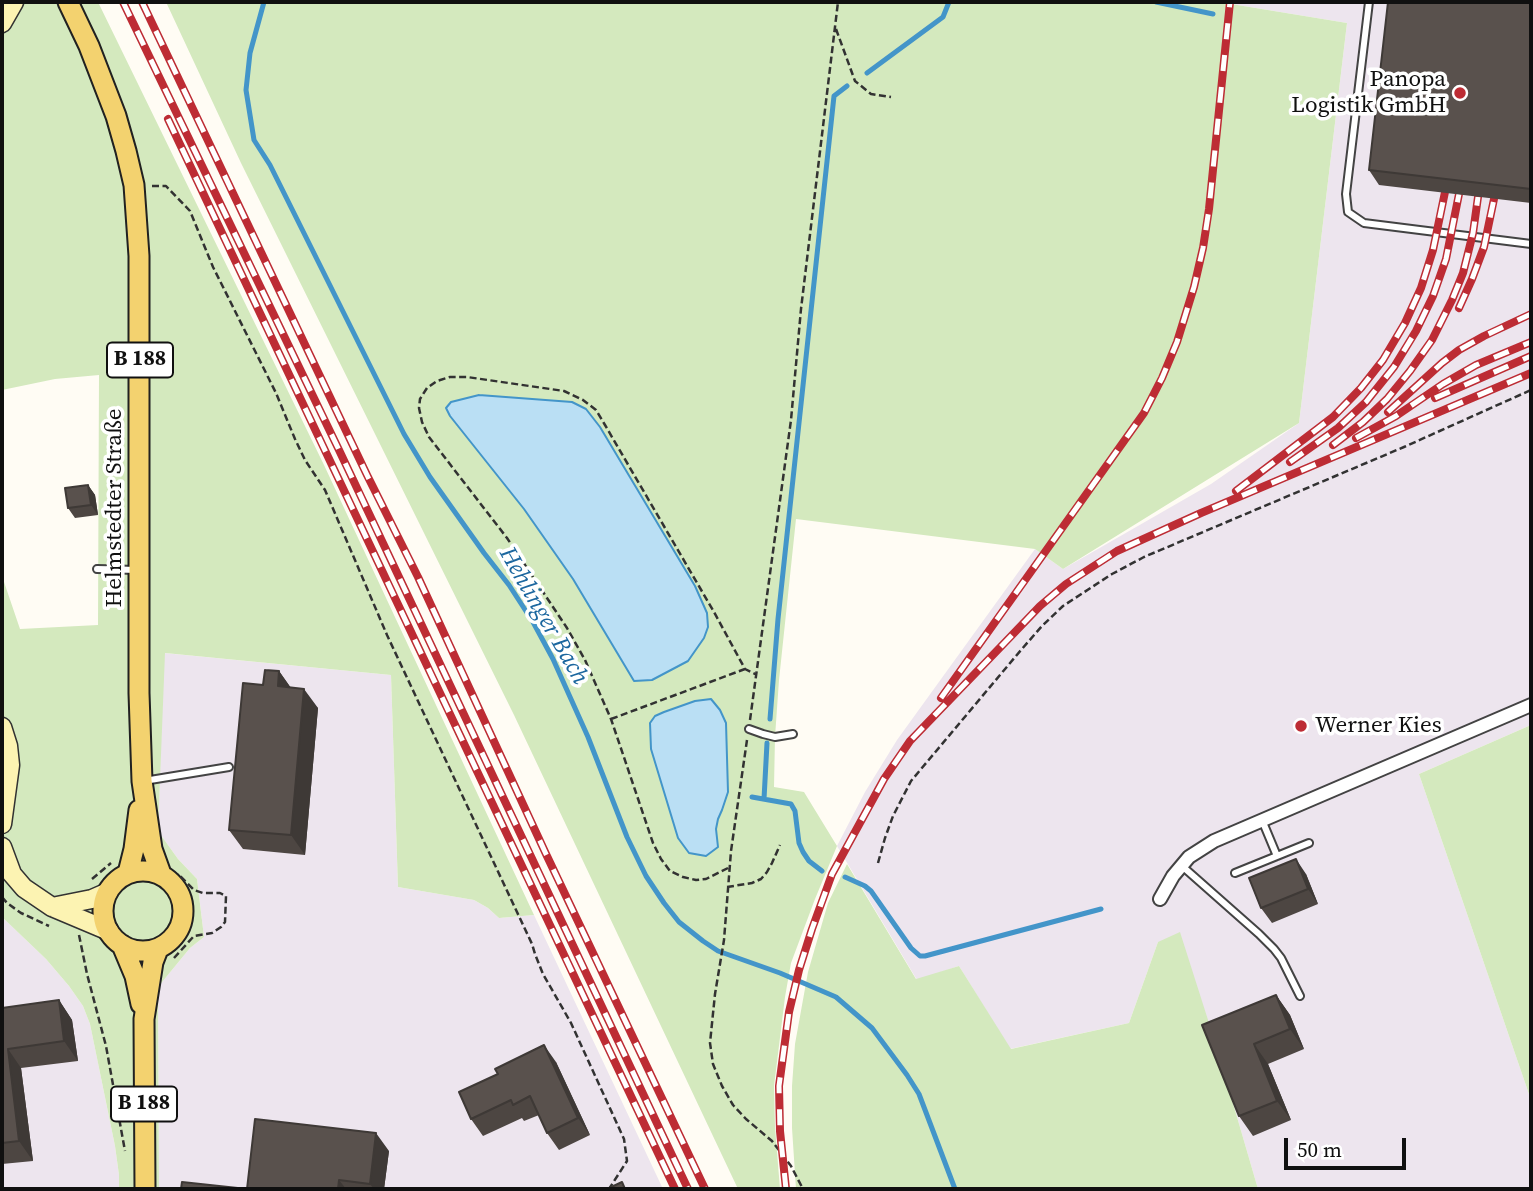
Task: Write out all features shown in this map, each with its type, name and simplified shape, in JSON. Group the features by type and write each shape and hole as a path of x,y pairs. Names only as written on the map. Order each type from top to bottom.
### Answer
{"main road":[{"name":"Helmstedter Straße","path":"68,2 105,86 134,185 139,256 139,693 142,781 152,849 167,872"},
{"path":"2,727 10,765 2,824"},
{"name":"Helmstedter Straße","path":"128,873 134,849 142,781"},
{"path":"2,847 12,874 24,888 52,907 134,950 158,949 177,934 182,923 183,900 167,872 147,870 128,873 113,884 104,901 103,912 115,938"},
{"path":"52,907 92,899 108,892"},
{"name":"B 188","path":"115,938 135,976 144,1019"},
{"name":"B 188","path":"145,1189 144,1019 153,962 158,949"}],"street":[{"path":"1160,899 1173,876 1189,857 1214,841 1531,705"}],"lane":[{"path":"1369,2 1346,194 1348,212 1364,223 1531,244"},
{"path":"97,569 140,570"},
{"path":"749,729 775,737 793,734"},
{"path":"142,781 229,767"},
{"path":"1262,820 1277,856"},
{"path":"1235,873 1309,842"},
{"path":"1182,866 1274,949 1282,958 1300,996"}],"path":[{"path":"803,1189 787,1160 772,1142 733,1105 713,1064 710,1034 724,940 729,867 791,420 801,309 838,2"},
{"path":"835,26 855,81 871,93 891,97"},
{"path":"134,185 166,186 190,211 213,268 276,393 305,460 324,490 387,635 533,944 543,974 571,1023 624,1139 627,1161 609,1189"},
{"path":"729,867 706,879 696,880 670,871 661,859 653,843 611,719 585,660 507,538 429,437 419,408 420,399 427,388 450,377 467,377 564,391 596,410 714,612 744,669 757,675"},
{"path":"878,863 893,816 911,781 1021,650 1063,606 1144,557 1531,390"},
{"path":"611,719 744,669"},
{"path":"727,887 752,883 761,878 767,873 780,845"},
{"path":"151,975 159,975 194,936 212,933 225,922 226,896 194,890 167,872"},
{"path":"2,897 22,913 49,926"},
{"path":"78,933 86,937"},
{"path":"125,1148 127,1136"}],"shaded area":[{"path":"1219,2 1531,2 1531,725 1419,774 1531,1100 1531,1189 1258,1189 1216,1045 1158,942 1129,1023 1010,1049 959,966 917,980 837,846 865,792 897,740 1035,549 1063,569 1211,484 1299,423 1347,23"},
{"path":"164,653 391,675 398,887 474,900 499,918 534,915 663,1189 159,1189 158,987 190,948 204,937 197,879 178,859 158,831"},
{"path":"2,917 46,959 83,1006 90,1024 115,1146 119,1189 2,1189"}],"green space":[{"path":"2,2 98,2 324,465 534,915 499,918 474,900 398,887 391,675 165,653 158,831 178,859 197,879 204,937 190,948 158,987 159,1189 119,1189 115,1146 90,1024 83,1006 46,959 2,917 2,576 20,629 98,625 99,375 55,379 2,390"},
{"path":"166,2 1219,2 1347,23 1299,423 1063,569 1035,549 796,519 779,680 774,787 804,792 837,846 791,963 785,997 774,1086 780,1189 738,1189 514,715 241,163","holes":["479,395 586,409 600,427 695,586 707,613 634,681 573,579 524,509 466,435 451,402","710,699 726,723 728,792 716,829 718,847 678,838 651,749 655,716 695,701"]},
{"path":"1531,725 1531,1100 1419,774"},
{"path":"847,864 916,979 959,966 1011,1049 1129,1023 1158,942 1180,932 1258,1189 796,1189 792,1128 795,1044 808,972 828,903"}],"water":[{"path":"479,395 572,402 586,409 600,427 695,586 707,613 708,627 704,638 688,661 652,680 634,681 573,579 524,509 450,416 446,408 451,402"},
{"path":"711,699 726,723 728,792 716,829 718,847 706,856 689,853 678,838 651,749 650,723 655,716 664,712 695,701"}],"building":[{"name":"Panopa Logistik GmbH","path":"1388,2 1531,2 1531,189 1369,170"},
{"path":"88,485 91,505 68,508 65,488"},
{"path":"265,670 279,671 278,686 304,689 291,835 229,830 243,683 263,685"},
{"path":"1296,859 1308,889 1261,908 1249,878"},
{"path":"1276,995 1290,1029 1254,1044 1277,1101 1239,1116 1202,1025"},
{"path":"59,1000 64,1041 8,1049 19,1141 2,1143 2,1008"},
{"path":"544,1045 578,1118 547,1133 530,1096 513,1105 511,1100 471,1119 459,1092 498,1074 495,1069"},
{"path":"255,1119 376,1133 370,1184 339,1180 338,1189 247,1189"},
{"path":"182,1182 247,1189 181,1189"},
{"path":"622,1182 625,1189 607,1189"}],"waterway":[{"name":"Hehlinger Bach","path":"264,2 250,53 246,90 254,140 270,165 404,434 430,477 509,585 553,659 588,737 627,837 646,876 679,922 703,941 718,951 836,997 872,1028 919,1094 955,1189"},
{"path":"867,73 943,17 949,2"},
{"path":"1156,2 1213,14"},
{"path":"770,719 778,619 834,96 847,86"},
{"path":"764,799 767,743"},
{"path":"752,797 791,804 795,811 799,843 803,852 809,861 822,871"},
{"path":"845,877 871,891 911,948 920,956 1101,909"}],"railway":[{"path":"123,2 339,450 688,1189"},
{"path":"142,2 418,577 705,1189"},
{"path":"941,698 1144,413 1177,342 1203,248 1230,2"},
{"path":"168,119 675,1189"},
{"path":"1236,491 1333,417 1383,360 1405,323 1421,288 1433,250 1445,192"},
{"path":"1290,462 1338,428 1366,402 1394,367 1433,296 1446,259 1459,194"},
{"path":"1333,445 1387,399 1432,340 1463,273 1478,197"},
{"path":"1459,308 1484,247 1494,199"},
{"path":"1388,412 1459,350 1531,314"},
{"path":"1356,438 1476,365 1531,342"},
{"path":"1435,398 1531,356"},
{"path":"786,1189 779,1086 789,1012 799,970 832,874 884,779 910,741 1040,606 1066,584 1117,551 1531,373"}],"place":[{"name":"Panopa Logistik GmbH","path":"1460,93"},
{"name":"Werner Kies","path":"1301,726"}]}
